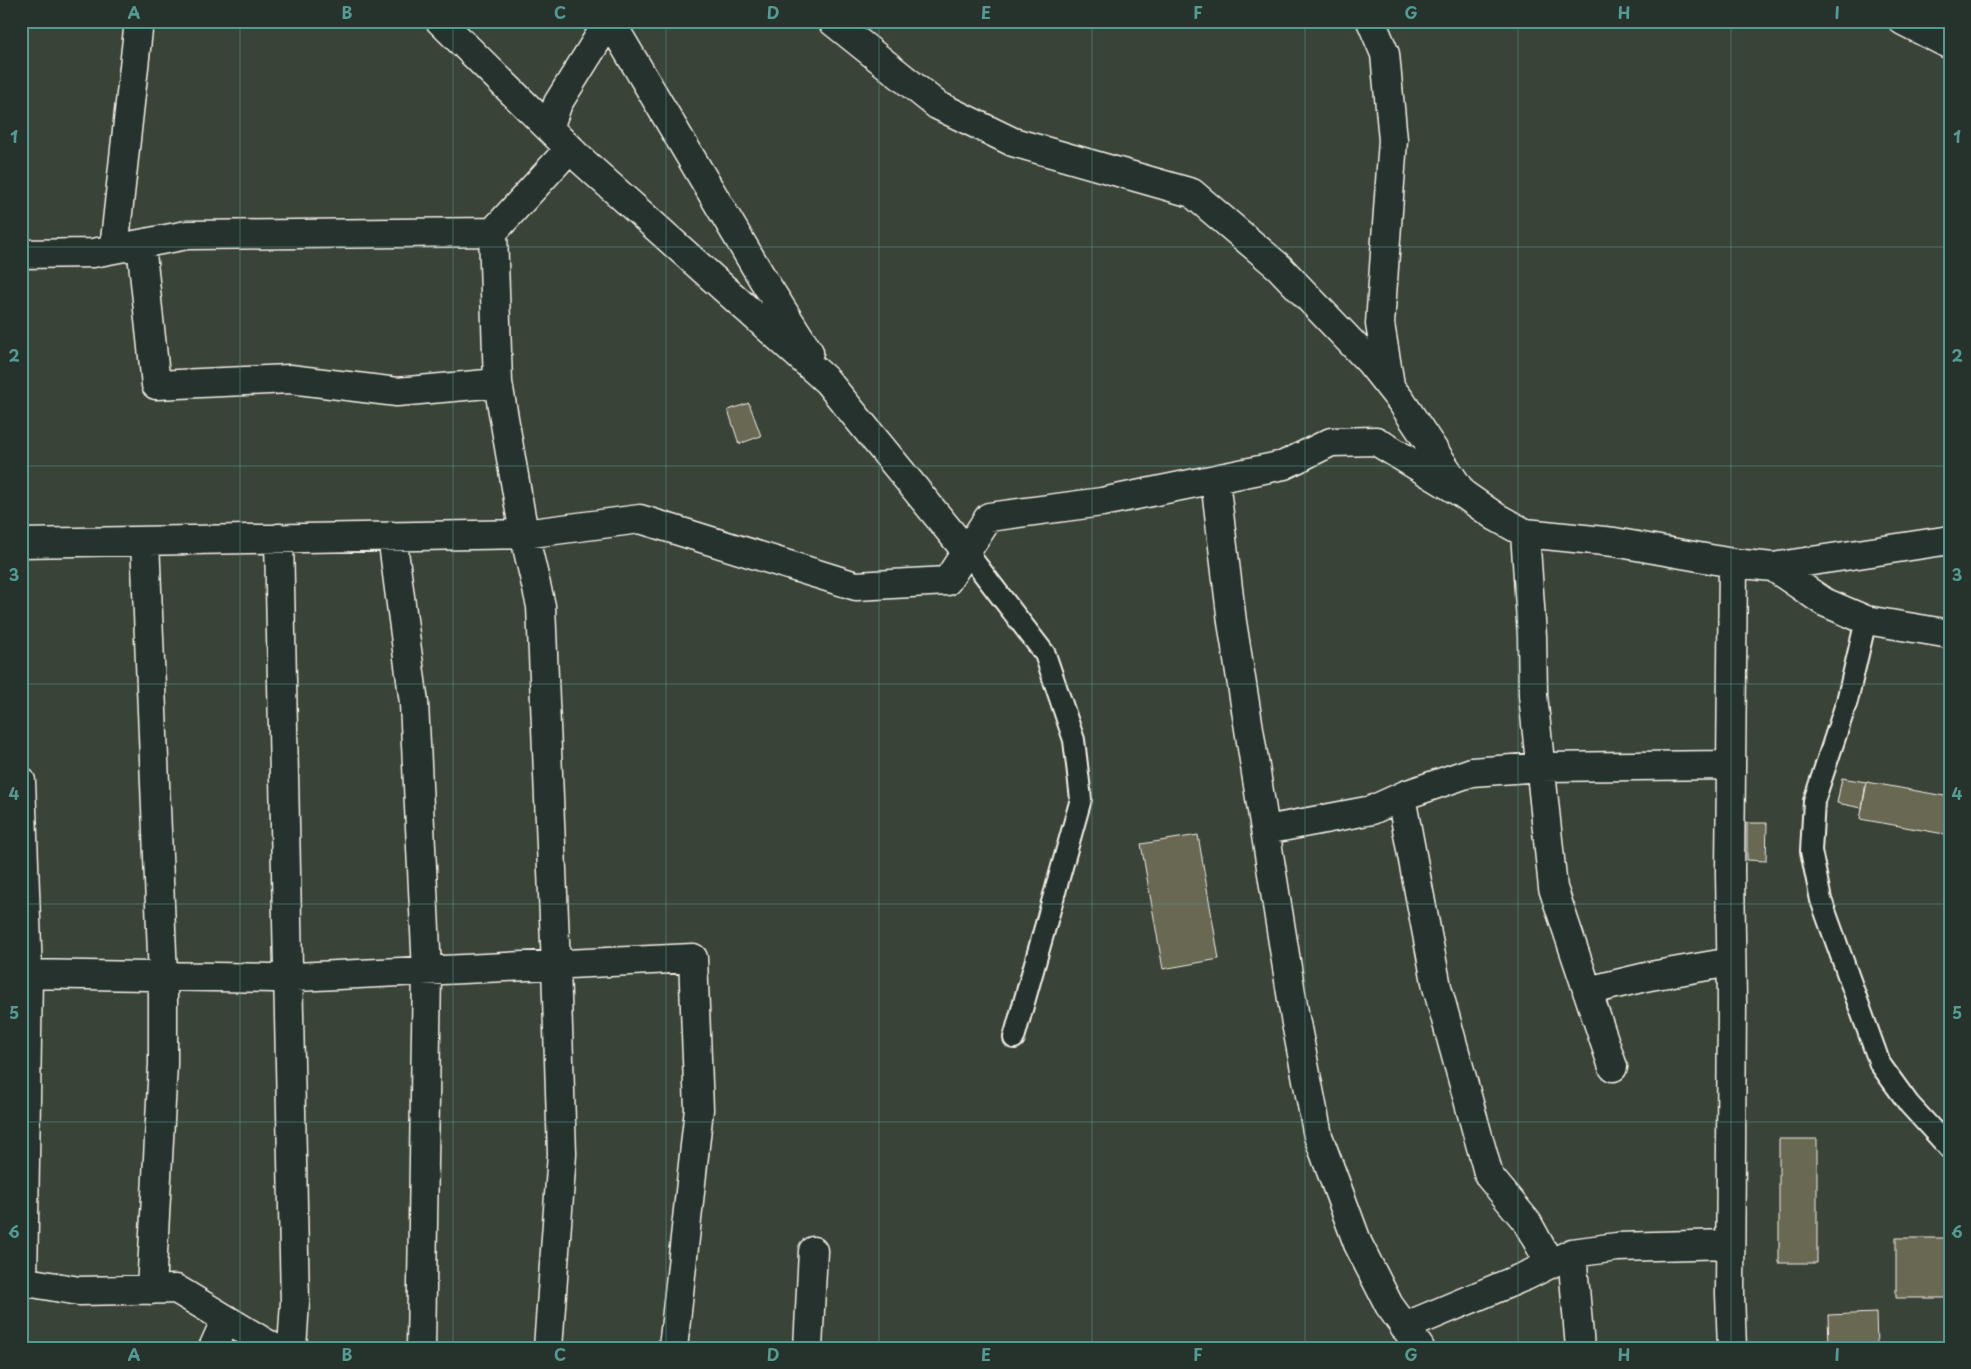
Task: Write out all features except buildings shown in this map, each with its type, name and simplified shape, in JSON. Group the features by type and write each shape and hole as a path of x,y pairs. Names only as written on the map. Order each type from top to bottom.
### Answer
{"street":[{"path":"114,249 139,21"},
{"path":"440,21 570,148 827,381"},
{"path":"549,128 558,103 609,21 764,281 827,381 966,551"},
{"path":"832,21 937,105 1013,142 1192,193 1279,267 1370,362 1391,388 1462,494"},
{"path":"1371,21 1385,54 1393,140 1380,324 1391,388"},
{"path":"1903,21 1950,45"},
{"path":"548,1348 562,1154 541,606 524,534 498,383 493,232 570,148"},
{"path":"21,254 93,253 187,235 493,232"},
{"path":"142,244 156,385 290,379 397,392 498,383"},
{"path":"21,543 524,534 640,520 856,586 947,581 989,517 1102,502 1284,465 1331,442 1376,441 1496,517 1525,533 1614,542 1733,563 1773,567 1950,540"},
{"path":"1215,480 1232,622 1295,1018 1318,1136 1358,1244 1389,1305 1412,1337 1561,1258 1617,1247 1730,1244"},
{"path":"1525,533 1532,636 1533,695 1553,888 1613,1067"},
{"path":"392,536 414,703 427,971 421,1348"},
{"path":"280,538 295,1302 292,1348"},
{"path":"145,541 163,977 163,1064 151,1290"},
{"path":"1732,1348 1730,1244 1730,872 1733,563"},
{"path":"1773,567 1824,602 1866,620 1950,634"},
{"path":"1266,830 1372,810 1402,796 1472,772 1540,767 1731,765"},
{"path":"21,781 25,974 22,1281 79,1291 176,1289 274,1348"},
{"path":"1402,796 1437,987 1489,1176 1527,1222 1561,1258 1580,1348"},
{"path":"25,974 289,977 556,966 693,958 698,1109 673,1348"},
{"path":"1587,991 1650,976 1731,962"},
{"path":"808,1348 813,1252"},
{"path":"213,1348 226,1319"}],"lane":[{"path":"966,551 1045,654 1074,740 1081,799 1014,1038"},
{"path":"1866,620 1847,701 1814,801 1811,851 1821,900 1880,1064 1910,1104 1950,1149"}]}
